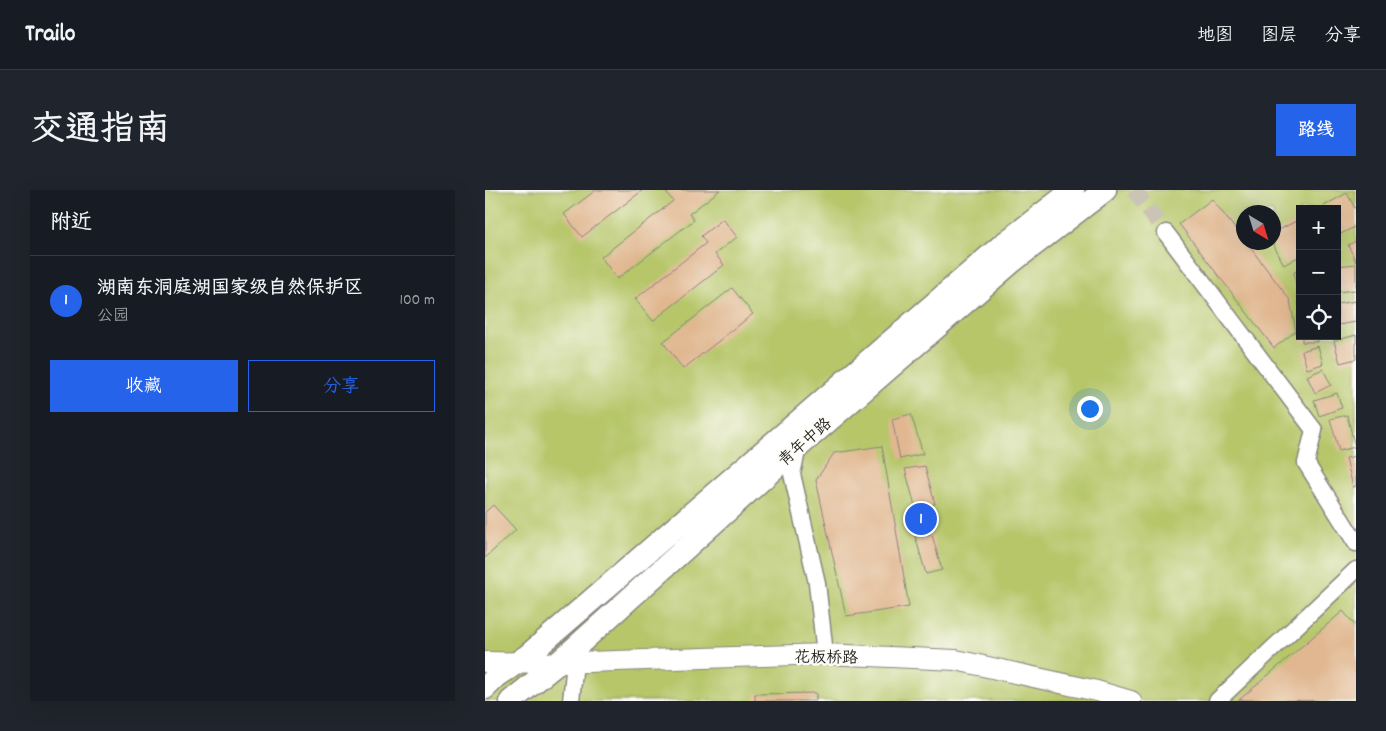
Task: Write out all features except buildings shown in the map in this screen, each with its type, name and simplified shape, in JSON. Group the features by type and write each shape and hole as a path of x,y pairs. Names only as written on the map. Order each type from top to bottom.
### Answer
{"main road":[{"name":"青年中路","path":"485,688 497,676 527,656 1001,246 1073,190"},
{"name":"青年中路","path":"511,701 566,662 798,447 1013,261 1105,190"}],"street":[{"path":"1166,233 1314,430 1306,463 1356,543"},
{"path":"798,447 793,474 817,583 825,654"},
{"path":"1217,701 1356,570"},
{"name":"花板桥路","path":"485,662 566,662 825,654 955,660 1097,691 1131,701"},
{"path":"566,662 571,701"}],"green space":[{"path":"485,190 1356,190 1356,701 485,701"}],"tunnel":[{"path":"1134,190 1166,233"}],"place":[{"name":"湖南东洞庭湖国家级自然保护区","path":"921,519"}]}
